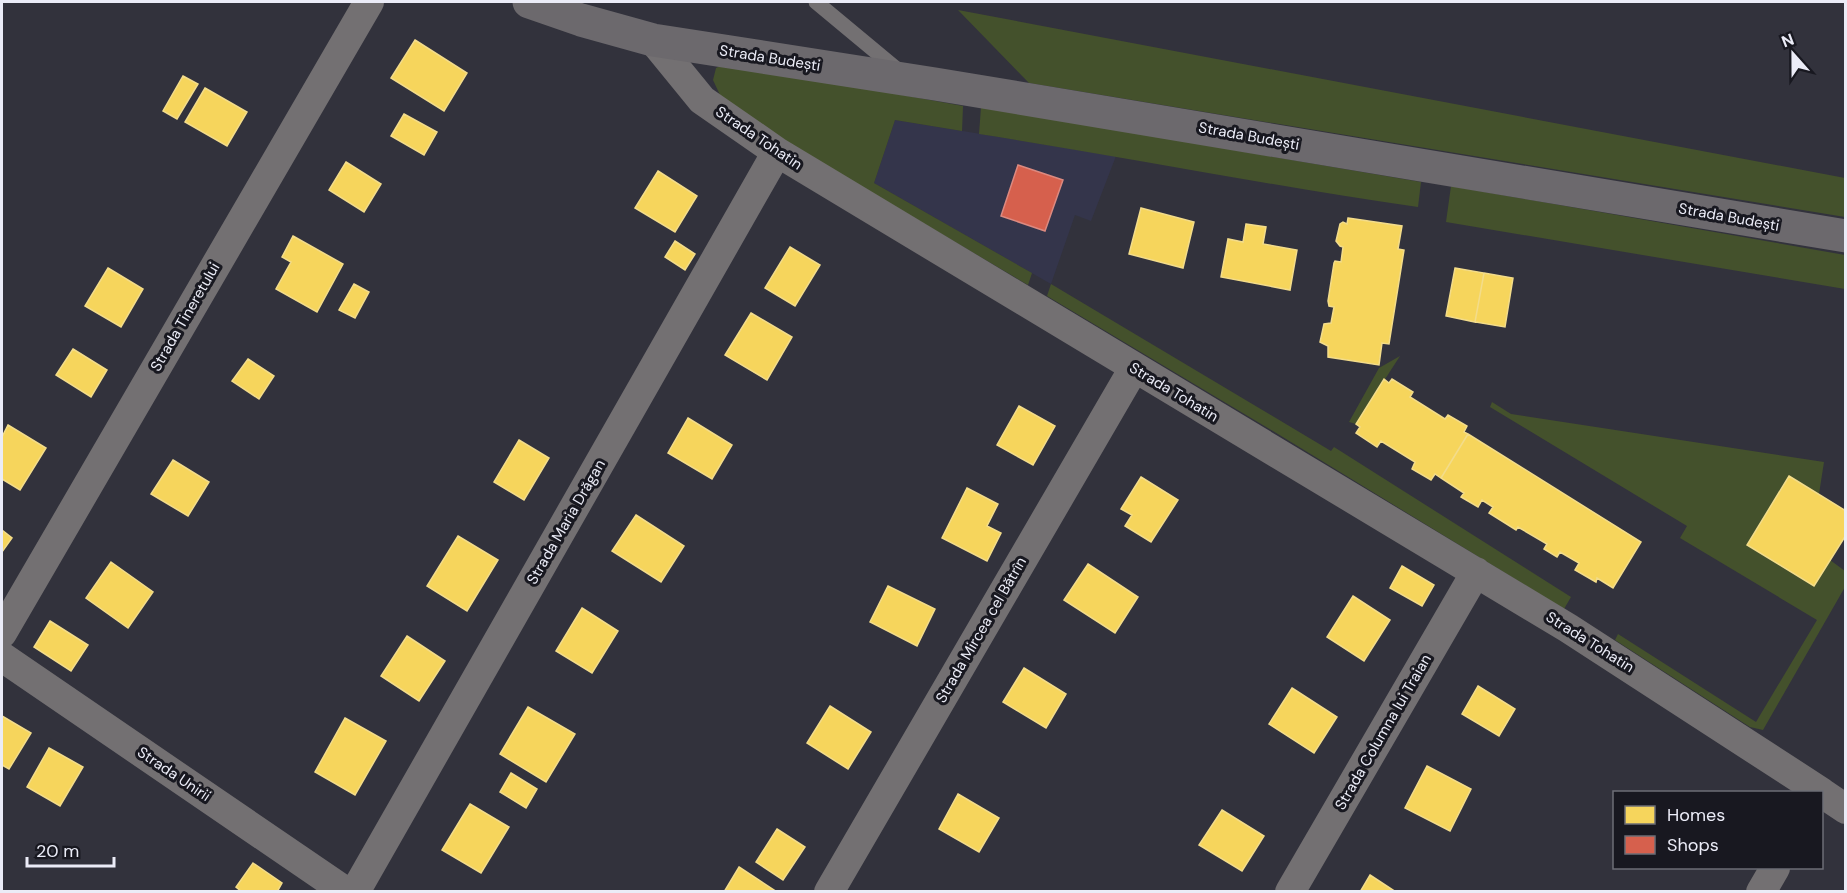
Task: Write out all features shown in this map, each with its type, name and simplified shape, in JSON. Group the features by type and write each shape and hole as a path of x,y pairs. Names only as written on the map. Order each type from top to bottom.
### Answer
{"street":[{"name":"Strada Tineretului","path":"2,633 369,2"},
{"path":"529,2 581,20 653,40"},
{"name":"Strada Budești","path":"653,40 908,79 1845,236"},
{"name":"Strada Tohatin","path":"653,40 702,100 777,152 1476,572 1603,650 1818,791"},
{"name":"Strada Maria Drăgan","path":"355,891 777,152"},
{"name":"Strada Mircea cel Bătrîn","path":"829,891 1134,368"},
{"name":"Strada Columna lui Traian","path":"1290,891 1476,572"},
{"name":"Strada Unirii","path":"2,657 346,891"},
{"name":"Strada Tohatin","path":"1823,794 1845,809"},
{"path":"1761,891 1774,869"}],"lane":[{"path":"816,2 908,79"}],"shaded area":[{"path":"895,120 1116,156 1091,221 1075,215 1051,284 874,183"}],"green space":[{"path":"958,10 1845,178 1845,217 1029,83"},
{"path":"727,63 963,106 962,131 895,120 874,183 1032,273 1028,285 784,141 720,95 713,80 716,68"},
{"path":"981,107 1421,182 1418,207 979,134"},
{"path":"1451,186 1845,255 1845,289 1446,222"},
{"path":"1051,284 1331,451 1334,447 1571,597 1564,609 1047,296"},
{"path":"1400,356 1356,424 1349,422 1379,368"},
{"path":"1492,402 1511,414 1824,462 1819,494 1789,476 1830,560 1845,571 1845,587 1763,730 1750,727 1615,640 1618,634 1756,722 1817,620 1680,538 1687,526 1490,407"}],"building: Homes":[{"path":"415,40 467,73 444,111 391,78"},
{"path":"183,76 198,84 177,119 163,111"},
{"path":"205,88 247,112 227,146 185,122"},
{"path":"404,114 437,132 424,155 391,136"},
{"path":"346,162 381,184 364,212 329,190"},
{"path":"658,171 697,196 675,232 635,208"},
{"path":"1141,208 1194,222 1183,268 1129,254"},
{"path":"1348,218 1402,226 1398,249 1404,250 1389,344 1382,343 1379,365 1328,357 1328,346 1320,342 1324,324 1331,323 1334,307 1329,306 1328,301 1334,263 1335,261 1341,262 1343,247 1336,241 1340,224 1343,222 1347,224"},
{"path":"1246,224 1266,227 1263,244 1297,250 1290,290 1221,277 1228,239 1243,242"},
{"path":"293,236 343,264 317,312 276,289 291,262 282,257"},
{"path":"675,241 695,254 685,270 665,257"},
{"path":"790,247 820,265 795,306 765,288"},
{"path":"108,268 143,289 121,327 85,306"},
{"path":"1455,268 1484,273 1475,322 1446,316"},
{"path":"1484,273 1513,278 1505,327 1475,322"},
{"path":"354,284 369,292 355,318 339,310"},
{"path":"751,313 792,337 767,380 725,355"},
{"path":"73,349 107,370 91,397 56,375"},
{"path":"248,359 274,376 259,399 232,381"},
{"path":"1384,379 1389,383 1392,379 1413,392 1410,397 1445,419 1448,415 1467,426 1464,432 1468,434 1441,478 1435,474 1431,480 1412,469 1415,462 1381,441 1377,447 1356,433 1360,427 1356,424"},
{"path":"1019,406 1055,426 1033,465 997,445"},
{"path":"688,418 732,445 712,479 668,453"},
{"path":"8,425 46,448 20,490 2,479 2,437"},
{"path":"1468,434 1641,542 1613,588 1597,578 1596,582 1575,570 1579,563 1560,552 1557,557 1544,549 1547,544 1518,527 1516,530 1489,513 1493,507 1482,500 1478,507 1461,497 1464,493 1441,478"},
{"path":"519,440 549,458 524,500 494,482"},
{"path":"173,460 209,482 188,516 151,494"},
{"path":"1789,476 1846,511 1846,535 1814,586 1747,545"},
{"path":"1141,477 1178,500 1151,542 1125,526 1132,515 1121,509"},
{"path":"967,488 998,504 987,526 1001,533 987,561 942,538"},
{"path":"636,515 684,546 661,582 612,551"},
{"path":"2,530 12,538 2,552"},
{"path":"458,536 498,560 467,611 427,586"},
{"path":"111,562 153,592 128,628 86,598"},
{"path":"1088,564 1138,597 1115,633 1064,600"},
{"path":"1402,566 1434,585 1422,606 1390,588"},
{"path":"888,586 935,609 917,646 870,622"},
{"path":"1353,596 1390,620 1364,661 1327,637"},
{"path":"582,608 618,631 592,673 556,651"},
{"path":"50,621 88,645 71,671 34,647"},
{"path":"407,636 445,661 419,701 381,676"},
{"path":"1024,668 1066,694 1046,728 1003,702"},
{"path":"1478,686 1515,709 1499,736 1462,714"},
{"path":"1292,688 1337,717 1314,753 1269,724"},
{"path":"830,706 871,732 848,769 807,743"},
{"path":"528,707 575,734 546,782 500,754"},
{"path":"2,716 31,733 9,769 2,765"},
{"path":"345,718 386,741 355,795 315,772"},
{"path":"49,748 83,767 60,806 27,787"},
{"path":"1427,766 1471,789 1450,831 1405,808"},
{"path":"511,773 537,789 526,808 500,792"},
{"path":"958,794 999,818 979,852 939,829"},
{"path":"470,804 509,827 481,873 442,850"},
{"path":"1222,810 1264,836 1242,871 1199,845"},
{"path":"777,829 805,847 783,880 756,862"},
{"path":"253,863 282,883 277,892 242,892 236,887"},
{"path":"739,867 777,892 724,892"},
{"path":"1370,875 1396,892 1360,892"}],"building: Shops":[{"path":"1018,165 1063,180 1045,231 1001,216"}]}
